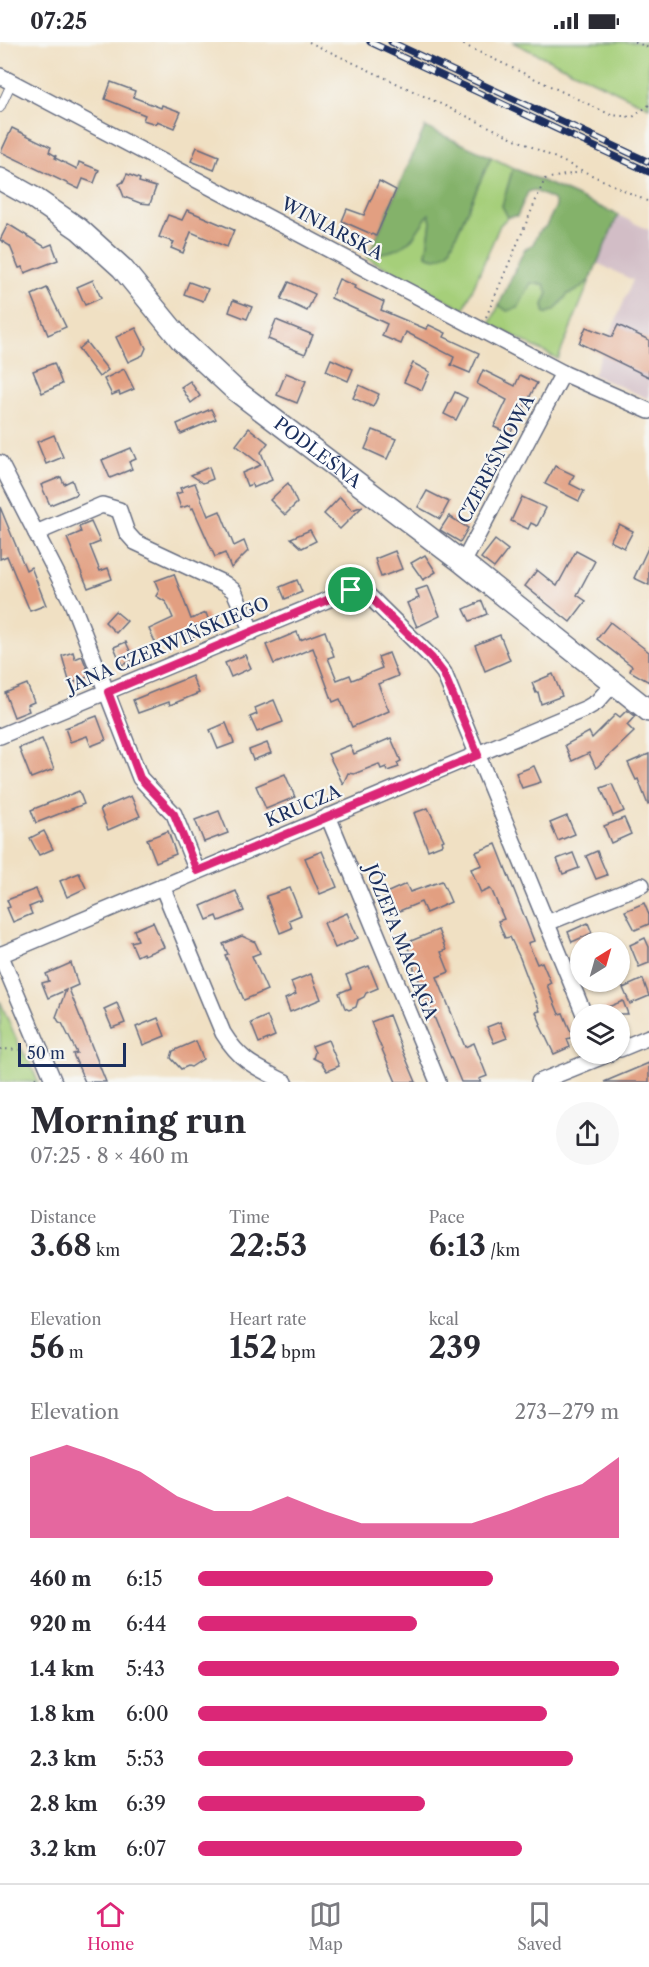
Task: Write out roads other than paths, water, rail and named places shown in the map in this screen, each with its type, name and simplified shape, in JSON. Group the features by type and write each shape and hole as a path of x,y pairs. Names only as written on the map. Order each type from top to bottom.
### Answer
{"street":[{"name":"WINIARSKA","path":"6,79 563,373 649,411"},
{"name":"PODLEŚNA","path":"0,179 34,198 79,229 122,268 181,340 235,390 463,563 649,711"},
{"name":"CZEREŚNIOWA","path":"463,563 563,373"},
{"path":"0,463 72,603 140,778 174,814 197,871"},
{"path":"36,533 102,506 119,510 127,533 135,542 225,584 234,591 252,632"},
{"name":"JANA CZERWIŃSKIEGO","path":"0,736 351,590 361,591 369,596 431,657 444,674 478,755"},
{"name":"KRUCZA","path":"0,954 587,708 597,702 614,683"},
{"path":"478,755 580,1004"},
{"name":"JÓZEFA MACIĄGA","path":"328,816 438,1082"},
{"path":"547,923 642,885"},
{"path":"162,886 223,1033 232,1049 245,1061 285,1082"},
{"path":"0,954 54,1082"},
{"path":"630,1046 649,1037"},
{"path":"544,1081 582,1064"}],"lane":[{"path":"0,108 6,79"}],"railway":[{"path":"370,42 649,172"},
{"path":"391,42 649,162"}]}
